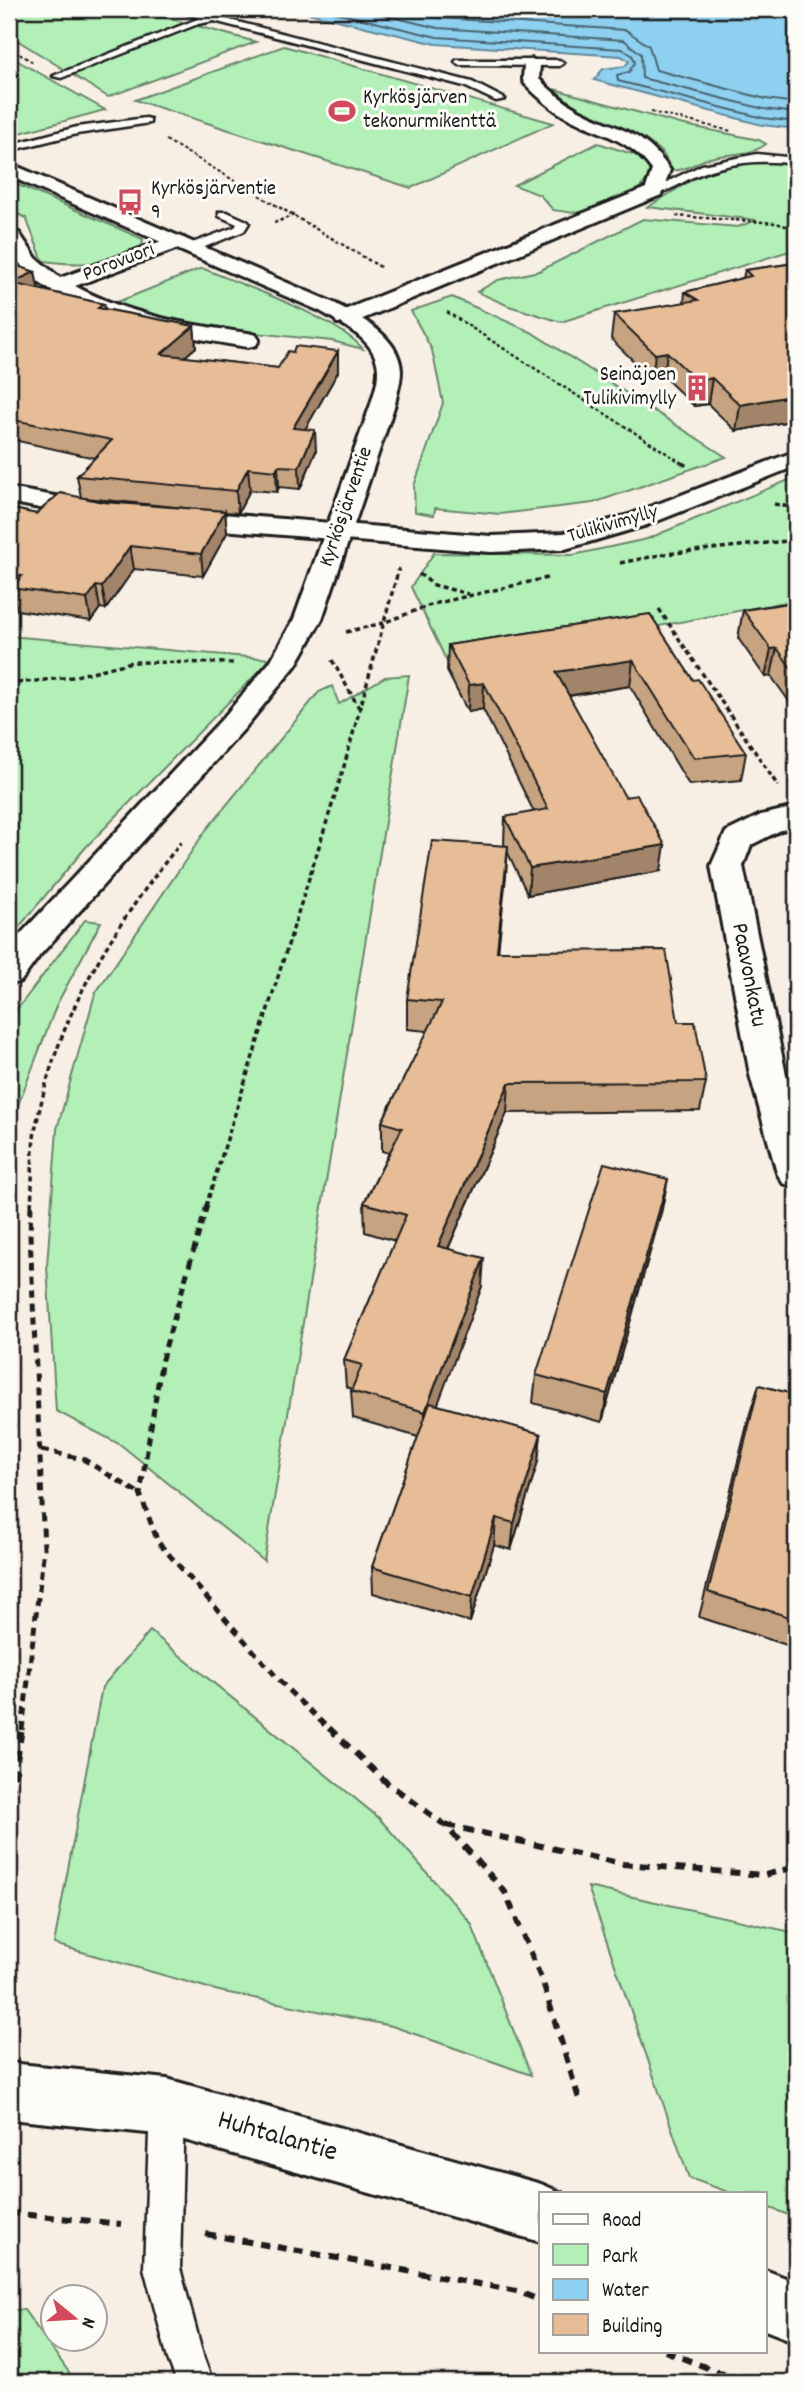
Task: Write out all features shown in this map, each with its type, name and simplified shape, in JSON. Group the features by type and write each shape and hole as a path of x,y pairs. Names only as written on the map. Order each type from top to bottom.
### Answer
{"street":[{"path":"345,318 416,291 506,248 654,191 661,170 652,153 636,140 573,114 531,80 532,64"},
{"name":"Kyrkösjärventie","path":"9,169 327,307 359,326 381,346 390,368 383,404 337,531 309,619 282,665 234,723 28,947 9,973"},
{"name":"Porovuori","path":"12,237 19,252 33,268 60,285 115,312 154,324 248,340"},
{"name":"Porovuori","path":"60,285 184,245"},
{"name":"Tulikivimylly","path":"146,516 337,531 405,550 565,541 638,520 796,458"},
{"path":"9,495 120,514"},
{"name":"Paavonkatu","path":"789,804 772,822 737,839 727,866 768,1076 796,1173"},
{"name":"Huhtalantie","path":"9,2091 167,2107 539,2212"},
{"path":"766,2300 796,2312"}],"lane":[{"path":"177,9 468,84 500,99"},
{"path":"58,76 196,21 216,19"},
{"path":"460,62 559,63"},
{"path":"9,148 39,137 84,127 146,121"},
{"path":"654,191 713,163 750,156 796,161"},
{"path":"184,245 240,229 243,223 223,214"},
{"path":"167,2107 162,2268 186,2360 195,2382"}],"path":[{"path":"9,48 58,76"},
{"path":"134,122 416,291 505,351 738,496 796,508"},
{"path":"617,206 650,214 776,223 796,229"},
{"path":"686,223 693,218"},
{"path":"405,550 434,585 469,594"},
{"path":"405,550 343,770 197,1237 162,1359 140,1494 158,1542 288,1690 386,1782 445,1825 505,1892 543,1983 580,2102"},
{"path":"659,609 789,804"},
{"path":"341,642 350,621"},
{"path":"345,632 383,623"},
{"path":"327,672 336,651"},
{"path":"332,660 359,708"},
{"path":"9,684 72,677 132,663 282,665"},
{"path":"9,1813 32,1668 44,1548 30,1234 35,1133 57,1047 88,975 130,907 185,838"},
{"path":"41,1450 83,1459 140,1494"},
{"path":"445,1825 622,1864 765,1875 796,1867"},
{"path":"9,2213 164,2228 271,2245 517,2291 539,2300"},
{"path":"668,2352 743,2382"}],"green space":[{"path":"9,9 135,9 256,42 108,97 9,35"},
{"name":"Kyrkösjärven tekonurmikenttä","path":"284,46 553,123 411,188 135,100"},
{"path":"9,56 105,110 9,136"},
{"path":"554,89 680,124 759,140 766,144 754,151 710,158 672,170 662,152 644,139 585,114"},
{"path":"598,143 648,159 650,170 639,189 603,207 574,213 553,210 540,195 514,185"},
{"path":"772,162 796,167 796,249 561,322 509,306 477,292 498,280 539,271 643,219 738,227 756,220 648,207 695,178 729,163"},
{"path":"9,181 143,239 142,248 94,263 43,261 26,218 9,210"},
{"path":"202,268 312,314 351,337 363,349 332,341 189,326 115,303"},
{"path":"452,297 531,332 726,457 593,503 500,514 435,508 434,515 415,512 414,486 443,403 432,350 411,311"},
{"path":"796,477 796,600 449,666 411,587 434,553 573,555 647,539"},
{"path":"9,636 271,659 86,847 9,939"},
{"path":"409,675 264,1561 121,1445 56,1411 47,1266 57,1129 95,994 206,830 319,692 332,686 339,704 385,677"},
{"path":"85,920 101,922 57,1004 15,1113 9,1184 9,1020"},
{"path":"150,1631 379,1818 471,1923 531,2075 392,2026 219,1991 54,1944 102,1687"},
{"path":"588,1887 796,1933 796,2218 766,2206 766,2192 728,2192 689,2178"},
{"path":"9,2310 24,2310 38,2329 38,2352 54,2352 76,2382 9,2382"}],"water":[{"path":"292,9 796,9 796,129 762,125 594,80 603,69 625,66 629,61 621,56 436,44"}],"building":[{"path":"9,263 35,272 11,283 104,304 98,308 194,326 161,354 278,368 288,351 293,352 295,346 338,351 293,428 315,430 299,467 278,466 276,471 248,468 236,491 77,476 112,440 9,419"},
{"path":"796,263 796,395 740,405 712,378 697,381 667,352 655,354 614,314 698,300 685,292 751,276 745,270"},
{"path":"60,493 103,502 225,511 201,554 130,546 102,587 96,586 87,599 12,588 22,576 9,574 9,508 36,514"},
{"path":"796,602 796,675 777,648 771,649 743,610"},
{"path":"650,614 693,680 698,679 746,753 694,758 633,660 556,672 625,797 637,795 665,845 530,868 505,817 548,809 484,683 469,685 448,645"},
{"path":"432,841 508,846 497,951 666,950 678,1022 695,1022 706,1082 509,1083 438,1246 484,1258 425,1412 351,1391 362,1365 344,1360 406,1215 364,1203 402,1128 382,1122 442,1002 407,999"},
{"path":"604,1163 668,1179 607,1394 536,1375"},
{"path":"759,1385 796,1395 796,1619 708,1592"},
{"path":"430,1403 541,1434 514,1523 496,1518 472,1597 372,1567"}],"place":[{"name":"Kyrkösjärven tekonurmikenttä","path":"342,111"},
{"name":"Kyrkösjärventie 9","path":"130,202"},
{"name":"Seinäjoen Tulikivimylly","path":"697,388"}]}
